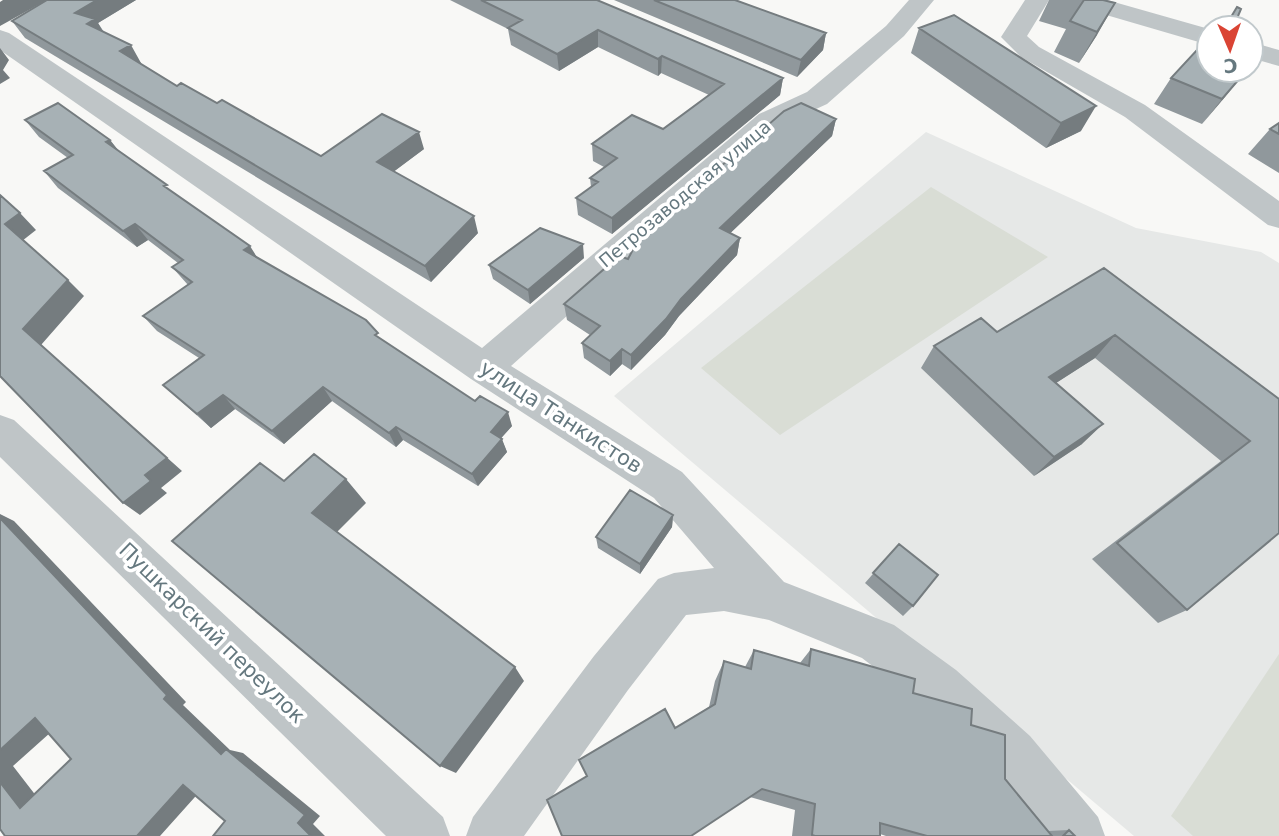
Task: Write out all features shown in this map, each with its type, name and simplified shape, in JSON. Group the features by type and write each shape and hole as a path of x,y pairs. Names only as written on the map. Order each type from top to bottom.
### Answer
{"street":[{"name":"Петрозаводская улица","path":"484,368 769,120 804,92 895,31 922,0"},
{"path":"1037,0 1014,37 1030,52 1135,111 1279,217"},
{"path":"1081,0 1195,33"},
{"name":"улица Танкистов","path":"6,36 484,368 668,485 769,598 878,641 939,687 1012,754 1079,836"},
{"name":"Пушкарский переулок","path":"0,432 424,836"},
{"path":"492,836 611,673 674,595 724,589 769,598"}],"shaded area":[{"path":"926,132 1136,228 1261,252 1279,263 1279,836 1134,836 614,396"},
{"path":"931,187 1048,257 780,435 701,368"},
{"path":"1279,654 1279,836 1193,836 1171,816"}],"building":[{"path":"47,0 97,0 75,13 95,19 87,24 131,45 120,51 177,86 181,83 217,103 222,100 321,156 382,114 419,132 377,162 474,216 425,266 12,21"},
{"path":"481,0 597,0 783,78 612,218 576,198 598,182 590,178 617,158 592,144 632,115 663,129 724,84 662,56 658,59 598,30 557,54 508,28 522,20"},
{"path":"654,0 735,0 826,33 801,60"},
{"path":"1084,0 1115,3 1097,32 1070,21"},
{"path":"1237,7 1241,9 1239,14 1233,14"},
{"path":"954,15 1096,106 1061,123 919,28"},
{"path":"1195,52 1195,84 1235,84 1222,99 1171,78"},
{"path":"58,103 110,140 106,142 167,185 164,186 250,246 244,250 366,320 378,333 375,335 475,401 480,396 508,412 491,432 502,439 472,474 396,427 389,433 323,387 272,431 223,395 197,414 163,385 204,355 143,316 192,282 172,267 183,260 135,224 123,231 44,171 73,155 25,120"},
{"path":"801,103 836,119 720,228 740,238 631,355 622,349 610,361 582,343 600,326 564,304 619,256 628,259 639,238 784,111"},
{"path":"1279,123 1279,134 1270,129"},
{"path":"0,195 20,213 5,224 68,280 23,329 167,458 145,475 151,481 123,503 0,376"},
{"path":"540,228 583,244 528,290 489,265"},
{"path":"1104,268 1279,399 1279,533 1187,610 1117,543 1250,441 1115,335 1049,377 1103,424 1054,457 934,346 981,318 997,332"},
{"path":"314,454 346,479 312,513 515,667 440,766 172,541 260,463 284,481"},
{"path":"630,490 673,515 640,564 596,537"},
{"path":"0,518 167,695 164,699 221,754 226,749 305,815 298,823 311,836 213,836 225,821 183,785 137,836 5,836 0,829 0,782 20,808 71,759 35,718 0,750"},
{"path":"899,544 938,575 913,606 873,573"},
{"path":"811,649 915,679 913,693 972,709 971,725 1005,735 1005,779 1052,836 927,836 880,823 880,836 815,836 812,835 815,804 762,789 691,836 562,836 547,800 587,776 579,760 665,709 675,728 715,704 724,661 751,669 754,650 809,666"},
{"path":"1069,830 1075,836 1063,836"}]}
